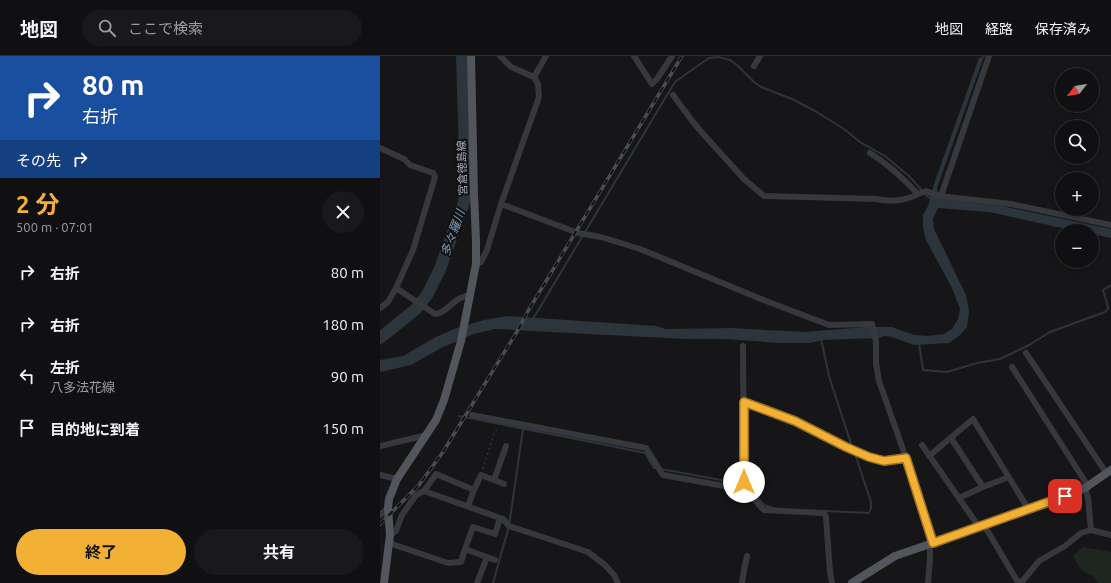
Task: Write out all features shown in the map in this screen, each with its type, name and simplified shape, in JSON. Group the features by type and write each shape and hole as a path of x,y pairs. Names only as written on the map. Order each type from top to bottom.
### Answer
{"main road":[{"name":"宮倉徳島線","path":"427,434 436,420 444,400 461,341 476,264 471,56"},
{"path":"384,583 390,539 388,508 389,499 397,479 427,434"},
{"path":"852,583 895,556 1055,501 1086,487 1109,472"}],"street":[{"path":"476,264 481,262 487,250 501,204 539,97 538,84 534,77 511,67 500,56"},
{"path":"534,77 546,56"},
{"path":"634,56 652,84 672,56"},
{"path":"754,66 760,56"},
{"path":"938,195 987,57"},
{"path":"673,95 692,122 744,178 764,196 876,199 883,201 912,198 922,193"},
{"path":"380,148 404,160 410,165 433,173 435,177 413,250 396,288 388,302 380,308"},
{"path":"870,153 886,163 922,193 1011,204 1111,225"},
{"path":"501,204 569,230 601,237 640,249 829,325 872,324 876,339 876,363 879,381 906,458 932,544 928,583"},
{"path":"396,288 435,314 439,314 461,297 471,295"},
{"path":"743,346 744,486"},
{"path":"1026,353 1109,472"},
{"path":"1012,367 1086,487 1091,530"},
{"path":"744,402 795,421 869,457 884,461 906,458"},
{"path":"472,415 646,448 663,475 744,486 764,510 824,514 826,516 832,583"},
{"path":"929,456 973,419 1029,510"},
{"path":"380,446 427,434"},
{"path":"951,438 983,487"},
{"path":"922,445 959,498 981,526 1016,579 1023,582 1035,565 1081,534 1091,530 1111,535"},
{"path":"494,480 506,446"},
{"path":"474,490 436,474 424,491 416,495 402,515 396,531 390,539 448,563 461,562 473,527 495,534 500,518"},
{"path":"380,475 397,479"},
{"path":"468,506 481,475 504,484"},
{"path":"959,498 1009,477"},
{"path":"424,491 500,518 509,526 588,552 605,565 614,575 618,583"},
{"path":"380,515 388,508"},
{"path":"465,549 496,560"},
{"path":"742,583 747,556"},
{"path":"477,583 487,557"}],"path":[{"path":"481,475 493,436 498,427"}],"shaded area":[{"path":"981,57 983,59 937,188 939,199 1002,206 1087,224 1055,224 1055,226 989,212 938,208 933,219 934,229 966,295 969,311 967,327 959,336 949,343 914,345 885,336 879,338 824,340 810,343 780,343 725,339 685,339 495,329 474,334 443,347 411,365 380,372 380,360 403,356 436,337 454,329 484,320 508,316 656,326 666,329 732,328 805,332 865,327 892,327 914,335 928,336 944,334 952,329 958,319 960,309 952,288 926,240 923,227 923,215 928,206 934,184 979,58"},
{"path":"1099,226 1111,229 1111,238 1099,235"},
{"path":"1083,547 1111,552 1111,583 1098,583 1093,576 1081,570 1073,556"}],"waterway":[{"name":"多々羅川","path":"380,338 416,309 427,295 440,269 464,202 466,185 462,56"},
{"path":"981,60 984,56"},
{"path":"533,319 673,85 676,81 709,58 718,57 730,60 761,87 792,99 844,129 860,142 885,156 909,176 927,196 932,199"},
{"path":"919,343 923,370 947,372 977,363 1000,359 1029,345 1050,332 1105,312 1108,307 1103,290 1111,285"},
{"path":"821,339 829,376 853,450"},
{"path":"459,416 645,453 654,468 656,468"},
{"path":"493,583 509,526 523,429"},
{"path":"825,511 869,513 871,502 855,454"},
{"path":"661,469 748,485 764,505 773,508"}],"railway":[{"path":"380,524 419,485 443,452 682,56"}],"route":[{"path":"744,482 744,402 795,421 869,457 888,462 906,458 933,543 1055,501 1065,496"}]}
